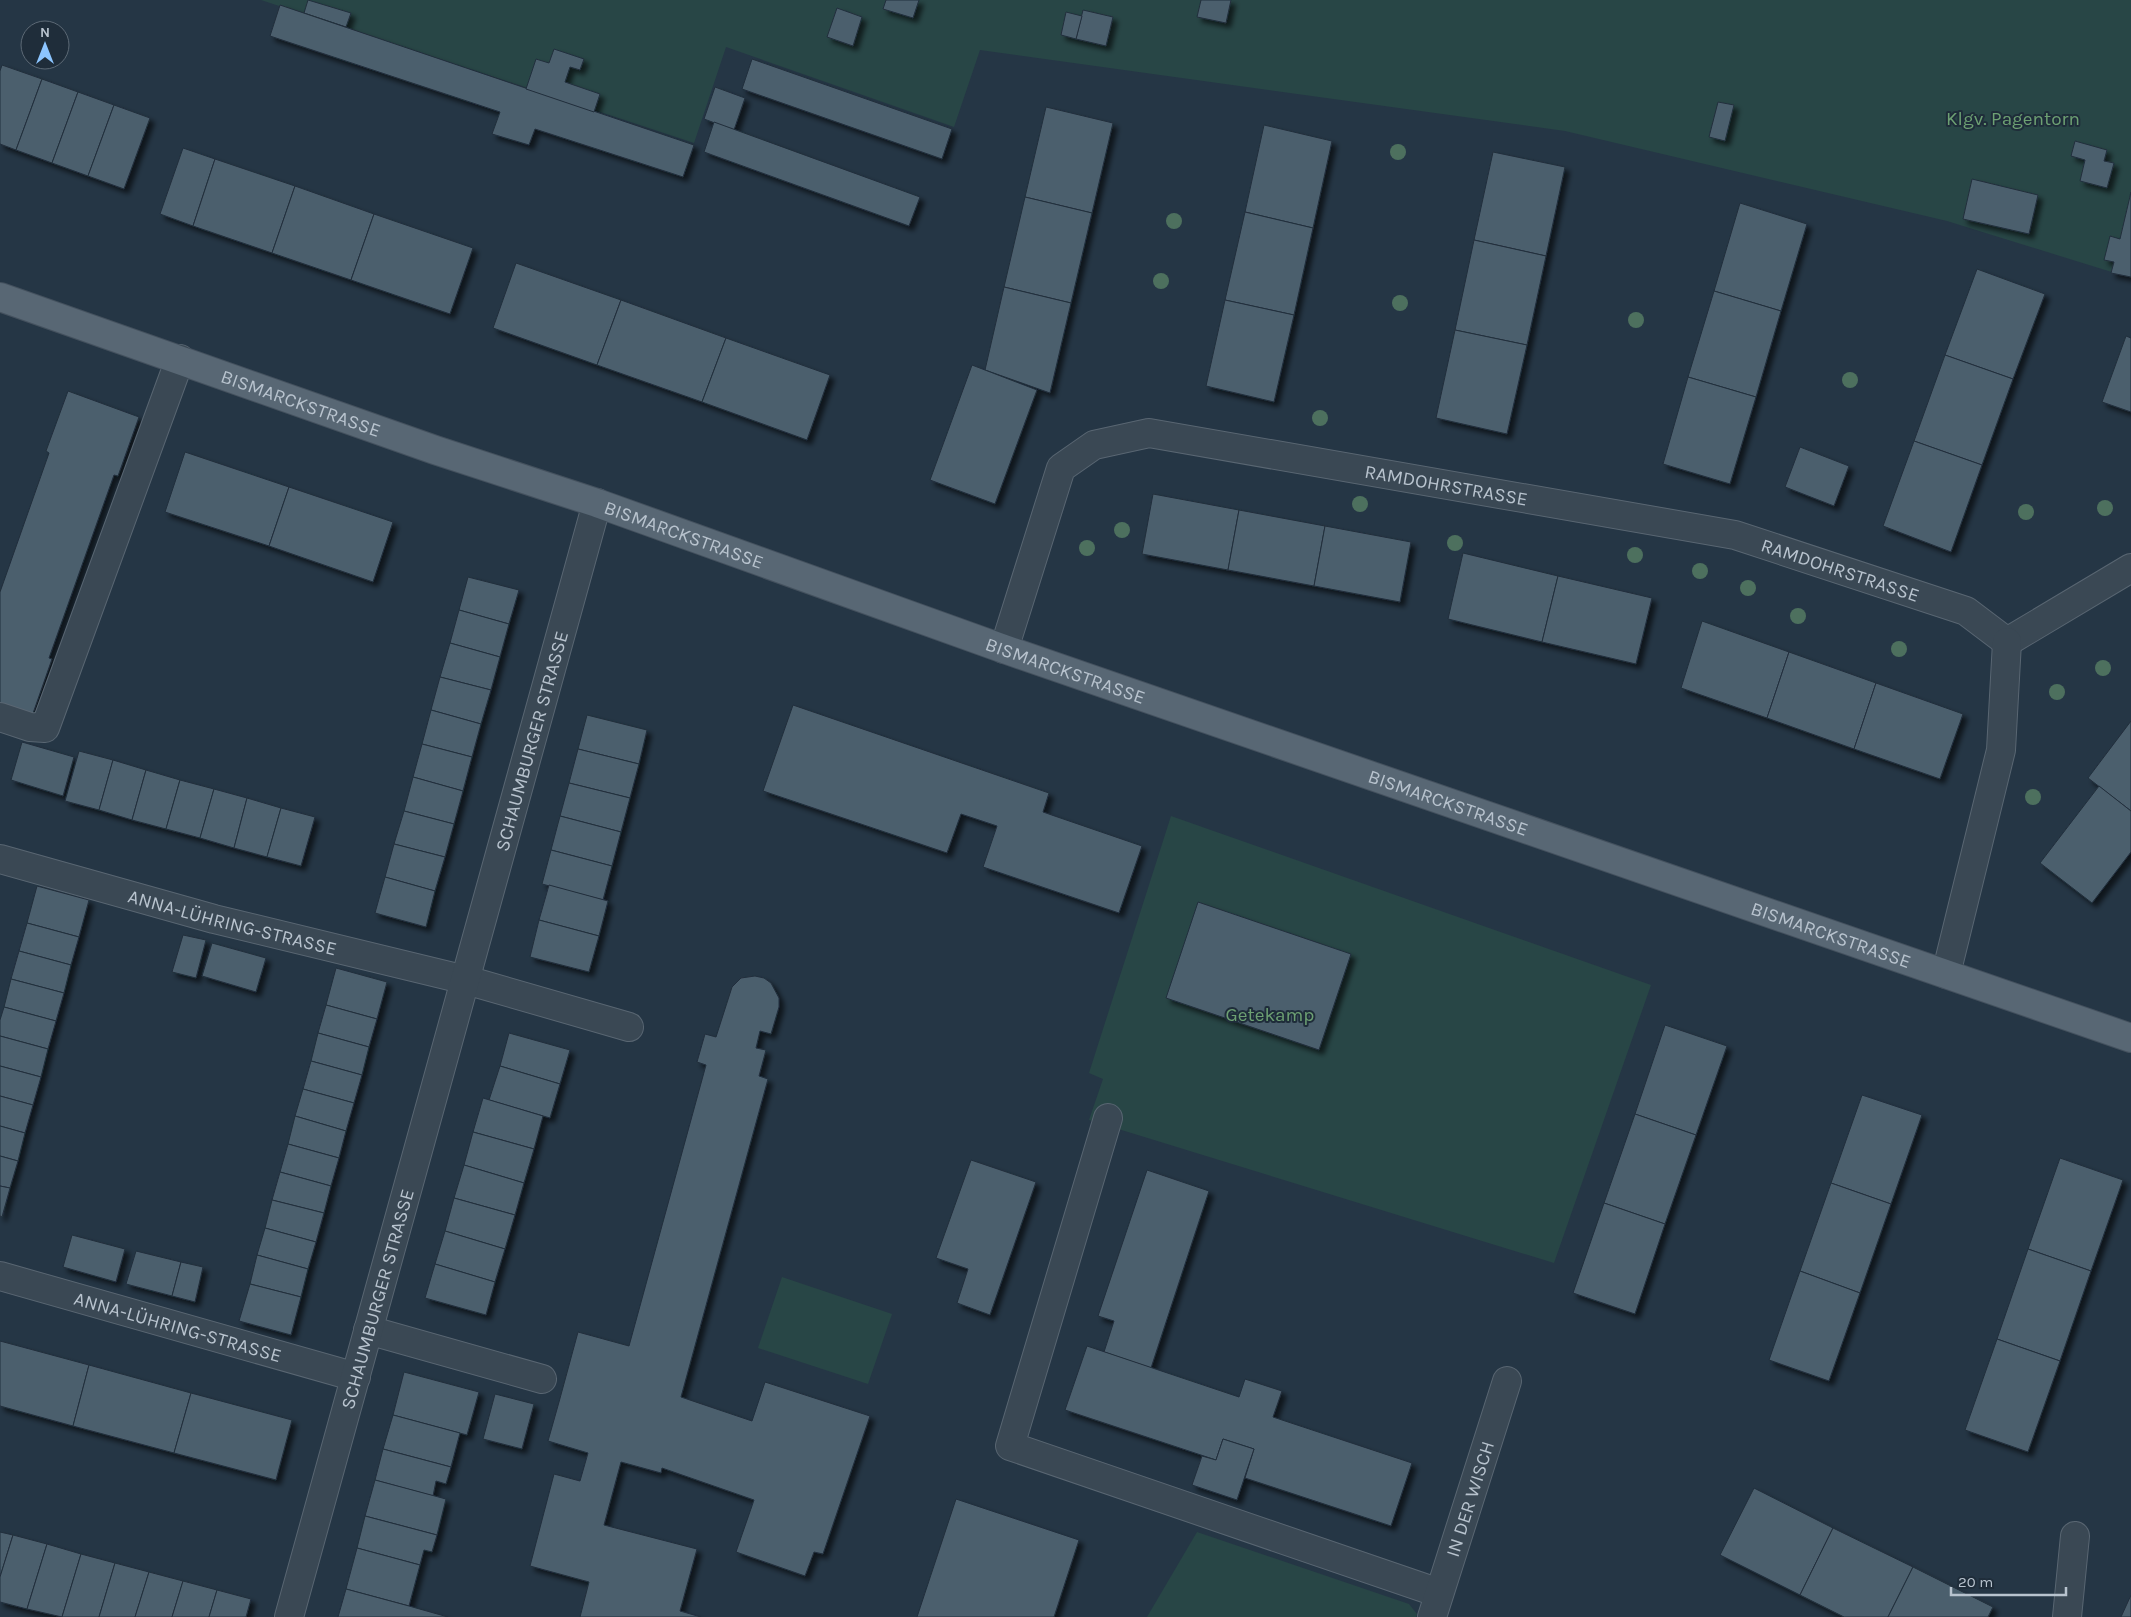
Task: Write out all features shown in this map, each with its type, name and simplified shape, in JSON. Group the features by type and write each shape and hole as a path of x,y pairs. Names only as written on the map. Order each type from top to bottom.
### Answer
{"main road":[{"name":"BISMARCKSTRASSE","path":"0,297 435,450 597,503 1004,649 2131,1038"}],"street":[{"path":"0,717 30,727 45,728 180,359"},
{"name":"RAMDOHRSTRASSE","path":"1004,649 1061,468 1094,446 1149,433 1735,535 1966,611 2007,642"},
{"name":"SCHAUMBURGER STRASSE","path":"290,1617 597,503"},
{"path":"1946,974 2001,750 2007,642 2131,568"},
{"name":"ANNA-LÜHRING-STRASSE","path":"0,859 214,918 466,980"},
{"path":"466,980 629,1027"},
{"path":"1108,1118 1010,1446 1436,1605"},
{"name":"ANNA-LÜHRING-STRASSE","path":"0,1276 356,1377"},
{"path":"368,1330 542,1379"},
{"name":"IN DER WISCH","path":"1436,1605 1508,1381"},
{"path":"2067,1617 2075,1536"}],"green space":[{"name":"Klgv. Pagentorn","path":"261,0 2131,0 2131,278 1947,221 1565,131 980,50 954,127 726,47 694,143"},
{"name":"Getekamp","path":"1171,816 1651,985 1554,1263 1089,1120 1103,1079 1089,1073"},
{"path":"782,1277 892,1314 868,1384 758,1348"},
{"path":"1197,1532 1409,1604 1417,1614 1416,1617 1147,1617"}],"building":[{"path":"308,0 351,13 346,27 304,13"},
{"path":"886,0 919,0 913,18 883,9"},
{"path":"1201,0 1231,0 1226,23 1197,17"},
{"path":"280,5 694,145 683,177 535,129 529,145 492,134 500,112 270,36"},
{"path":"837,8 862,17 853,46 827,37"},
{"path":"1083,10 1113,17 1106,46 1076,39"},
{"path":"1066,12 1082,16 1076,39 1061,35"},
{"path":"554,49 584,59 580,70 570,67 565,82 600,94 594,112 526,89 536,59 549,63"},
{"path":"752,59 952,129 942,159 742,89"},
{"path":"2,65 42,79 16,150 0,144 0,71"},
{"path":"42,79 78,92 52,163 16,150"},
{"path":"715,87 745,98 734,130 704,119"},
{"path":"78,92 114,105 88,176 52,163"},
{"path":"1718,102 1734,105 1725,141 1709,137"},
{"path":"114,105 150,118 124,189 88,176"},
{"path":"1046,107 1113,123 1092,213 1025,197"},
{"path":"714,122 920,197 909,226 704,152"},
{"path":"1264,125 1332,141 1313,228 1245,212"},
{"path":"2075,141 2107,150 2104,161 2114,163 2107,188 2080,181 2085,160 2071,156"},
{"path":"183,148 215,159 193,226 160,214"},
{"path":"1493,152 1565,167 1546,256 1474,240"},
{"path":"215,159 295,186 272,253 193,226"},
{"path":"1972,179 2038,195 2029,234 1963,219"},
{"path":"295,186 374,214 351,280 272,253"},
{"path":"2131,192 2131,277 2111,273 2114,262 2104,260 2110,236 2120,239"},
{"path":"1025,197 1092,213 1071,303 1004,287"},
{"path":"1740,203 1807,224 1781,311 1714,291"},
{"path":"1245,212 1313,228 1294,315 1225,300"},
{"path":"374,214 473,248 450,314 351,280"},
{"path":"1474,240 1546,256 1527,345 1455,330"},
{"path":"516,263 621,300 597,365 493,328"},
{"path":"1977,269 2045,294 2013,379 1945,355"},
{"path":"1004,287 1071,303 1050,393 985,370"},
{"path":"1714,291 1781,311 1756,397 1688,377"},
{"path":"621,300 726,338 702,402 597,365"},
{"path":"1225,300 1294,315 1274,402 1206,386"},
{"path":"1455,330 1527,345 1507,434 1436,418"},
{"path":"2126,336 2131,338 2131,412 2102,402"},
{"path":"726,338 830,375 807,440 702,402"},
{"path":"1945,355 2013,379 1982,465 1914,441"},
{"path":"972,365 1037,390 995,504 930,480"},
{"path":"1688,377 1756,397 1730,484 1663,464"},
{"path":"68,391 139,417 118,476 114,475 49,658 52,659 31,719 0,708 0,592 49,453 46,451"},
{"path":"1914,441 1982,465 1951,552 1883,526"},
{"path":"1800,447 1849,466 1834,506 1785,487"},
{"path":"185,452 289,487 269,546 165,512"},
{"path":"289,487 393,522 373,582 269,546"},
{"path":"1153,494 1239,510 1228,570 1142,554"},
{"path":"1239,510 1325,526 1314,586 1228,570"},
{"path":"1325,526 1411,542 1400,602 1314,586"},
{"path":"1463,553 1558,576 1542,642 1448,619"},
{"path":"1558,576 1652,598 1636,664 1542,642"},
{"path":"468,577 519,590 509,624 459,610"},
{"path":"459,610 509,624 500,657 450,643"},
{"path":"1702,621 1789,652 1767,718 1681,688"},
{"path":"450,643 500,657 491,690 440,677"},
{"path":"1789,652 1876,683 1854,749 1767,718"},
{"path":"440,677 491,690 481,724 431,710"},
{"path":"1876,683 1963,714 1940,779 1854,749"},
{"path":"793,705 1049,793 1043,812 1142,846 1119,913 983,867 997,826 961,814 947,853 763,791"},
{"path":"431,710 481,724 472,757 422,744"},
{"path":"587,715 647,730 639,764 578,749"},
{"path":"2131,721 2131,811 2088,778"},
{"path":"22,742 74,757 63,796 11,780"},
{"path":"422,744 472,757 463,791 413,777"},
{"path":"578,749 639,764 630,798 569,783"},
{"path":"79,751 113,760 99,810 65,801"},
{"path":"113,760 146,770 132,820 99,810"},
{"path":"146,770 180,780 166,829 132,820"},
{"path":"413,777 463,791 454,824 404,811"},
{"path":"180,780 214,789 200,838 166,829"},
{"path":"569,783 630,798 621,832 560,816"},
{"path":"2099,786 2131,811 2131,852 2092,903 2040,863"},
{"path":"214,789 247,798 234,848 200,838"},
{"path":"247,798 281,808 267,857 234,848"},
{"path":"281,808 315,817 301,866 267,857"},
{"path":"404,811 454,824 445,857 394,844"},
{"path":"560,816 621,832 612,866 551,850"},
{"path":"394,844 445,857 435,891 385,877"},
{"path":"551,850 612,866 603,900 542,884"},
{"path":"385,877 435,891 426,927 375,913"},
{"path":"549,885 608,901 599,936 539,920"},
{"path":"37,886 89,900 79,937 27,923"},
{"path":"1198,902 1351,954 1319,1050 1166,998"},
{"path":"539,920 599,936 589,972 530,957"},
{"path":"27,923 79,937 71,965 19,951"},
{"path":"183,935 206,940 196,978 172,972"},
{"path":"212,943 266,958 256,992 202,976"},
{"path":"19,951 71,965 64,993 11,979"},
{"path":"336,968 387,982 377,1019 326,1005"},
{"path":"755,976 764,978 771,983 779,998 779,1007 771,1034 760,1031 756,1048 766,1050 759,1076 768,1079 681,1397 752,1421 765,1382 870,1416 823,1554 814,1552 805,1576 736,1552 754,1500 662,1468 661,1473 621,1462 604,1525 697,1549 680,1611 701,1617 580,1617 589,1582 530,1566 554,1474 580,1481 588,1453 548,1441 578,1332 629,1346 706,1065 697,1062 705,1034 716,1037 732,987 741,978"},
{"path":"11,979 64,993 56,1021 4,1007"},
{"path":"326,1005 377,1019 369,1047 318,1033"},
{"path":"4,1007 56,1021 48,1049 0,1036 0,1020"},
{"path":"1665,1025 1727,1046 1696,1135 1635,1114"},
{"path":"318,1033 369,1047 362,1075 311,1061"},
{"path":"509,1033 570,1050 560,1084 500,1066"},
{"path":"0,1036 48,1049 41,1077 0,1066"},
{"path":"311,1061 362,1075 354,1103 303,1089"},
{"path":"0,1066 41,1077 33,1105 0,1096"},
{"path":"500,1066 560,1084 550,1118 489,1100"},
{"path":"303,1089 354,1103 346,1131 295,1116"},
{"path":"1862,1095 1922,1115 1891,1204 1831,1183"},
{"path":"0,1096 33,1105 25,1133 0,1126"},
{"path":"483,1098 543,1116 534,1149 473,1132"},
{"path":"1635,1114 1696,1135 1665,1224 1604,1203"},
{"path":"295,1116 346,1131 339,1158 288,1144"},
{"path":"0,1126 25,1133 18,1161 0,1156"},
{"path":"473,1132 534,1149 524,1183 464,1165"},
{"path":"288,1144 339,1158 331,1186 280,1172"},
{"path":"0,1156 18,1161 10,1188 0,1186"},
{"path":"2060,1158 2123,1180 2091,1271 2028,1249"},
{"path":"971,1160 1036,1182 990,1315 957,1303 968,1269 936,1258"},
{"path":"464,1165 524,1183 515,1215 454,1198"},
{"path":"1147,1170 1209,1191 1151,1368 1104,1352 1114,1321 1098,1316"},
{"path":"280,1172 331,1186 324,1213 272,1200"},
{"path":"1831,1183 1891,1204 1860,1293 1800,1271"},
{"path":"0,1186 10,1188 2,1217 0,1216"},
{"path":"454,1198 515,1215 505,1249 445,1231"},
{"path":"272,1200 324,1213 316,1242 265,1228"},
{"path":"1604,1203 1665,1224 1635,1314 1573,1293"},
{"path":"265,1228 316,1242 308,1269 257,1255"},
{"path":"445,1231 505,1249 495,1282 435,1264"},
{"path":"72,1235 125,1249 116,1282 63,1267"},
{"path":"2028,1249 2091,1271 2060,1361 1997,1339"},
{"path":"136,1251 181,1262 172,1296 126,1284"},
{"path":"257,1255 308,1269 301,1297 250,1284"},
{"path":"181,1262 203,1267 195,1302 172,1296"},
{"path":"435,1264 495,1282 486,1315 425,1298"},
{"path":"1800,1271 1860,1293 1829,1381 1769,1360"},
{"path":"250,1284 301,1297 291,1335 239,1321"},
{"path":"1997,1339 2060,1361 2028,1452 1965,1430"},
{"path":"0,1341 89,1365 73,1426 0,1406"},
{"path":"1087,1346 1239,1397 1245,1379 1282,1391 1273,1417 1412,1463 1391,1526 1245,1478 1254,1449 1223,1439 1216,1460 1065,1410"},
{"path":"89,1365 191,1393 174,1453 73,1426"},
{"path":"404,1372 479,1392 467,1435 393,1415"},
{"path":"191,1393 292,1420 276,1480 174,1453"},
{"path":"495,1394 534,1404 522,1449 483,1439"},
{"path":"393,1415 460,1433 451,1467 383,1449"},
{"path":"1223,1439 1254,1449 1237,1500 1192,1485 1202,1456 1216,1460"},
{"path":"383,1449 451,1467 446,1484 436,1481 433,1496 375,1480"},
{"path":"375,1480 446,1499 437,1535 365,1516"},
{"path":"1754,1488 1833,1528 1800,1595 1720,1555"},
{"path":"956,1499 1079,1540 1054,1617 917,1617"},
{"path":"365,1516 437,1535 432,1552 424,1550 420,1565 357,1548"},
{"path":"1833,1528 1913,1567 1888,1617 1844,1617 1800,1595"},
{"path":"0,1532 13,1535 0,1577"},
{"path":"13,1535 47,1544 27,1609 0,1602 0,1577"},
{"path":"47,1544 81,1554 62,1617 27,1609"},
{"path":"357,1548 420,1565 409,1606 346,1589"},
{"path":"81,1554 115,1563 99,1617 62,1617"},
{"path":"115,1563 149,1572 135,1617 99,1617"},
{"path":"1913,1567 1993,1607 1988,1617 1888,1617"},
{"path":"149,1572 183,1581 172,1617 135,1617"},
{"path":"183,1581 217,1590 209,1617 172,1617"},
{"path":"346,1589 409,1606 448,1617 338,1617"},
{"path":"217,1590 251,1599 246,1617 209,1617"},
{"path":"2131,1595 2131,1617 2121,1617"}]}
